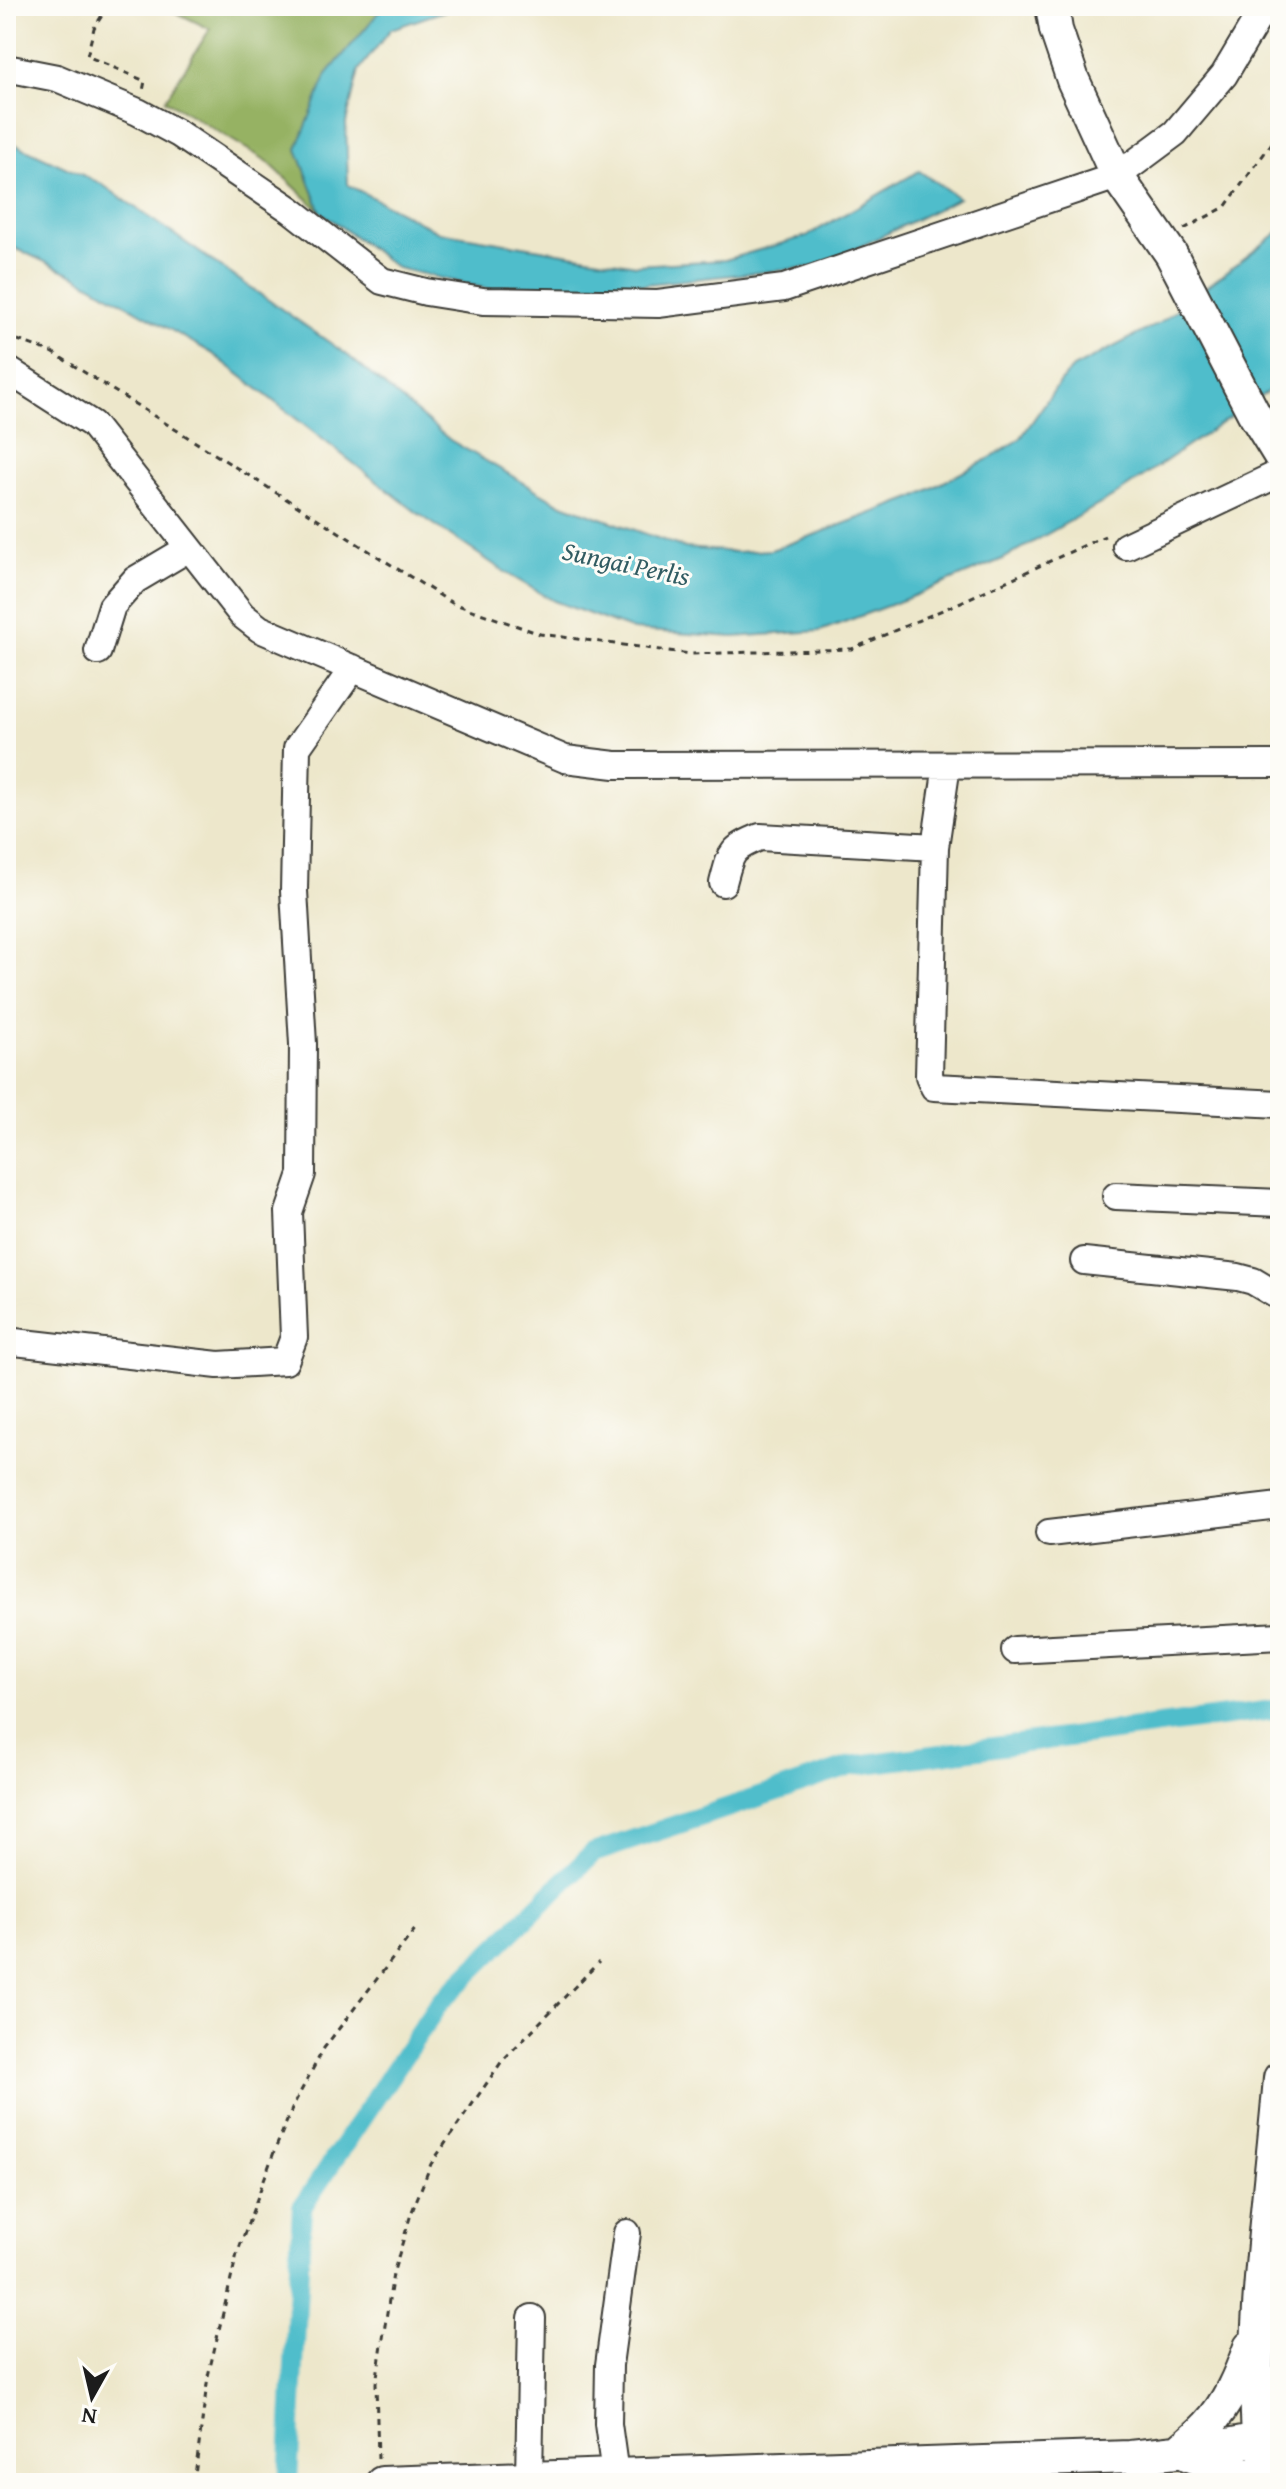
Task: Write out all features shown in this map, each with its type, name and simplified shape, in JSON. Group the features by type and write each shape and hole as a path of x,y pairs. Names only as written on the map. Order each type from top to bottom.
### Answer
{"main road":[{"path":"1052,6 1056,30 1073,80 1117,176 1167,247 1270,430"},
{"path":"381,2476 829,2475 1130,2457 1258,2439 1255,2385 1260,2283 1280,2078"},
{"path":"1178,2452 1208,2425 1227,2398 1238,2379 1258,2325"},
{"path":"1178,2452 1240,2472 1252,2483"}],"street":[{"path":"6,68 57,78 138,112 179,134 291,210 382,281 483,301 658,304 784,288 1117,176 1175,133 1224,75 1265,6"},
{"path":"6,369 92,424 242,615 260,629 565,759 615,765 1280,764"},
{"path":"1122,538 1280,473"},
{"path":"98,651 112,606 135,580 189,548"},
{"path":"6,1341 218,1365 285,1361 294,1337 289,1212 302,1174 303,1044 294,891 297,748 353,668"},
{"path":"947,765 935,847 929,1076 934,1087 1280,1104"},
{"path":"723,883 730,855 743,843 760,837 935,847"},
{"path":"1116,1196 1280,1203"},
{"path":"1084,1261 1238,1277 1253,1281 1280,1297"},
{"path":"1049,1533 1280,1506"},
{"path":"1015,1650 1280,1636"},
{"path":"615,2474 608,2424 609,2365 627,2233"},
{"path":"529,2477 532,2318"},
{"path":"1258,2439 1267,2483"}],"path":[{"path":"108,6 94,28 87,56 145,81 138,112"},
{"path":"1167,247 1225,207 1280,132"},
{"path":"6,336 52,352 452,603 540,634 691,654 852,649 1122,538"},
{"path":"194,2483 208,2376 237,2254 279,2140 324,2048 416,1928"},
{"path":"381,2476 376,2383 383,2334 393,2274 411,2214 431,2164 502,2061 599,1962"}],"green space":[{"path":"174,6 384,6 297,149 321,212 267,161 165,100 210,29 171,10"}],"water":[{"path":"384,6 459,6 391,29 359,70 346,123 348,185 439,232 636,265 725,260 807,236 919,171 959,198 821,266 522,297 397,268 321,212 297,149 327,74"},
{"name":"Sungai Perlis","path":"6,142 100,183 346,354 450,440 557,502 685,548 736,552 771,550 915,497 996,455 1020,439 1073,368 1158,324 1280,231 1280,383 1116,495 1003,559 906,599 820,631 734,637 633,630 554,601 508,574 416,512 213,354 76,276 6,244"}],"waterway":[{"path":"288,2483 302,2207 440,2002 593,1853 851,1766 1280,1709"}]}
